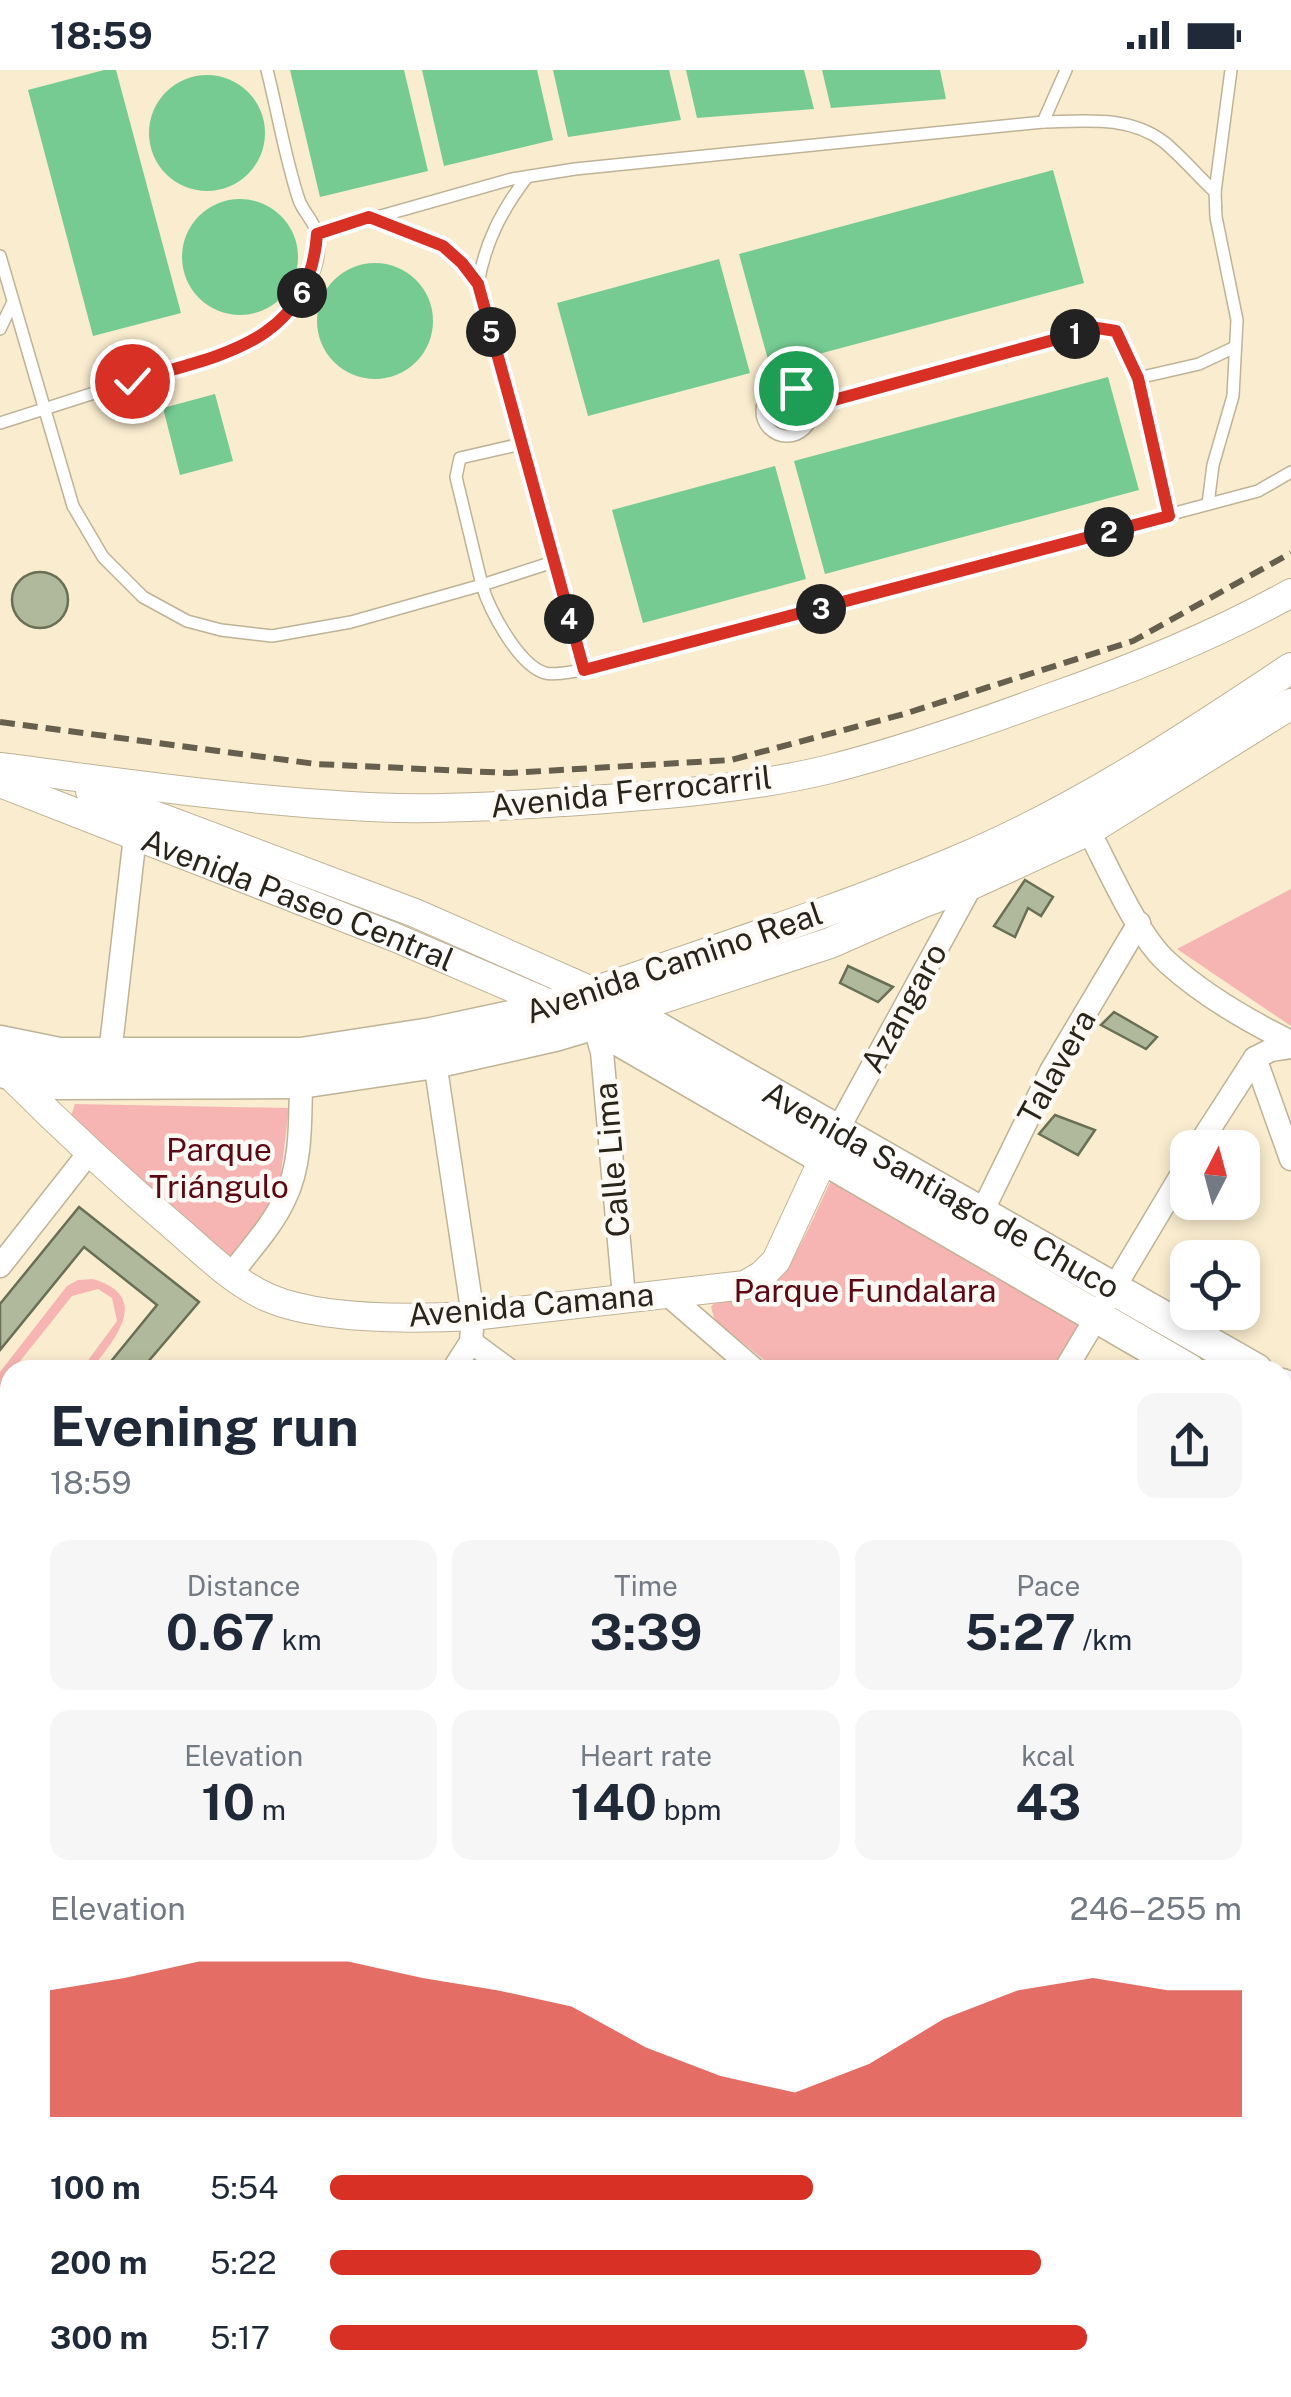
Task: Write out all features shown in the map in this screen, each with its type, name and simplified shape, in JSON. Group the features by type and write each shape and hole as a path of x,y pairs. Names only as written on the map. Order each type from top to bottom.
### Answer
{"main road":[{"name":"Avenida Camino Real","path":"4,1058 59,1054 300,1054 430,1034 555,1006 846,905 1082,817 1291,668"},
{"name":"Avenida Camino Real","path":"4,1058 74,1084 301,1082 436,1062 594,1024 830,944 972,884 1082,817 1289,709"},
{"name":"Avenida Paseo Central","path":"594,992 629,1009"},
{"name":"Avenida Paseo Central","path":"555,1006 594,1024"},
{"name":"Avenida Santiago de Chuco","path":"629,1009 830,1144 1104,1302 1234,1360"},
{"name":"Avenida Santiago de Chuco","path":"594,1024 830,1144 981,1214 1104,1302 1176,1360"}],"street":[{"name":"Avenida Ferrocarril","path":"0,767 286,802 397,808 533,804 729,788 826,770 966,728 1132,668 1240,621 1291,593"},
{"name":"Avenida Paseo Central","path":"35,771 415,914 594,992"},
{"name":"Avenida Paseo Central","path":"0,784 394,937 555,1006"},
{"path":"1082,817 1139,922 1166,961 1291,1045"},
{"path":"110,1054 136,836"},
{"name":"Azangaro","path":"830,1144 972,884"},
{"name":"Talavera","path":"981,1214 1051,1071 1139,922"},
{"name":"Calle Lima","path":"594,1024 602,1052 624,1297"},
{"path":"1209,1130 1255,1058 1291,1045"},
{"name":"Avenida Camana","path":"4,1058 88,1154 231,1275 267,1297 296,1308 438,1318 472,1329 624,1297 745,1285 776,1261 830,1144"},
{"path":"1255,1058 1291,1159"},
{"path":"436,1062 472,1329 458,1360"},
{"path":"231,1275 259,1241 287,1196 300,1136 301,1082"},
{"path":"0,1266 88,1154"},
{"path":"1071,1360 1170,1194"},
{"path":"667,1294 743,1360"},
{"path":"472,1329 500,1360"}],"lane":[{"path":"0,424 252,343 277,326 308,285 317,234 300,203 267,70"},
{"path":"1043,122 1066,70"},
{"path":"1208,504 1212,465 1233,396 1236,348 1237,320 1216,218 1215,192 1231,70"},
{"path":"317,234 527,177 1043,122 1107,120 1138,128 1163,141 1215,192"},
{"path":"478,284 483,256 497,222 527,177"},
{"path":"369,217 443,246 478,284 584,670"},
{"path":"0,256 73,506 103,557 142,597 187,621 272,636 351,622 552,562"},
{"path":"0,329 12,304"},
{"path":"812,406 1097,328 1116,331 1138,378 1169,516"},
{"path":"1138,378 1199,364 1236,348"},
{"path":"780,387 804,392 812,406 810,422 790,437 773,433 763,420 762,403 772,390 780,387"},
{"path":"521,444 460,458 456,477 488,604 522,658 545,673 584,670 1169,516 1258,491 1291,472"}],"green space":[{"path":"1291,889 1291,1026 1177,949"},
{"name":"Parque Triángulo","path":"75,1104 289,1108 279,1189 235,1264 69,1122"},
{"name":"Parque Fundalara","path":"831,1181 1079,1325 1058,1360 764,1360 715,1321 711,1307 716,1301 763,1291 784,1271"},
{"path":"93,1279 111,1287 125,1308 118,1333 98,1360 88,1360 117,1321 112,1298 98,1289 72,1296 21,1360 9,1360 67,1286"}],"shaded area":[{"path":"116,70 181,313 93,336 28,90"},
{"path":"290,70 404,70 428,171 320,197"},
{"path":"422,70 537,70 553,140 444,166"},
{"path":"553,70 669,70 681,120 568,137"},
{"path":"686,70 804,70 814,109 697,118"},
{"path":"822,70 940,70 946,99 831,108"},
{"path":"207,75 229,79 248,92 261,111 265,133 261,155 248,174 229,187 207,191 185,187 166,174 153,155 149,133 153,111 166,92 185,79"},
{"path":"1053,170 1084,283 770,367 739,254"},
{"path":"240,199 262,203 281,216 294,235 298,257 294,279 281,298 262,311 240,315 218,311 199,298 186,279 182,257 186,235 199,216 218,203"},
{"path":"719,259 750,373 588,416 557,303"},
{"path":"375,263 397,267 416,280 429,299 433,321 429,343 416,362 397,375 375,379 353,375 334,362 321,343 317,321 321,299 334,280 353,267"},
{"path":"1108,377 1139,490 825,574 794,461"},
{"path":"215,394 233,461 180,475 163,408"},
{"path":"775,466 806,579 643,623 612,510"}],"building":[{"path":"40,572 60,580 68,600 60,620 40,628 20,620 12,600 20,580"},
{"path":"1025,880 1053,897 1041,916 1028,908 1015,937 994,926"},
{"path":"848,966 893,987 878,1002 840,983"},
{"path":"1114,1012 1157,1037 1146,1049 1101,1025"},
{"path":"1055,1115 1095,1130 1078,1155 1039,1134"},
{"path":"79,1207 199,1302 150,1360 112,1360 157,1305 84,1247 0,1350 0,1304"}],"railway":[{"path":"0,722 316,764 509,773 731,760 904,714 1133,641 1291,553"}],"route":[{"path":"132,381 252,343 277,326 308,285 317,234 369,217 443,246 478,284 584,670 1169,516 1138,378 1116,331 1097,328 812,406 804,392 796,388"}]}
